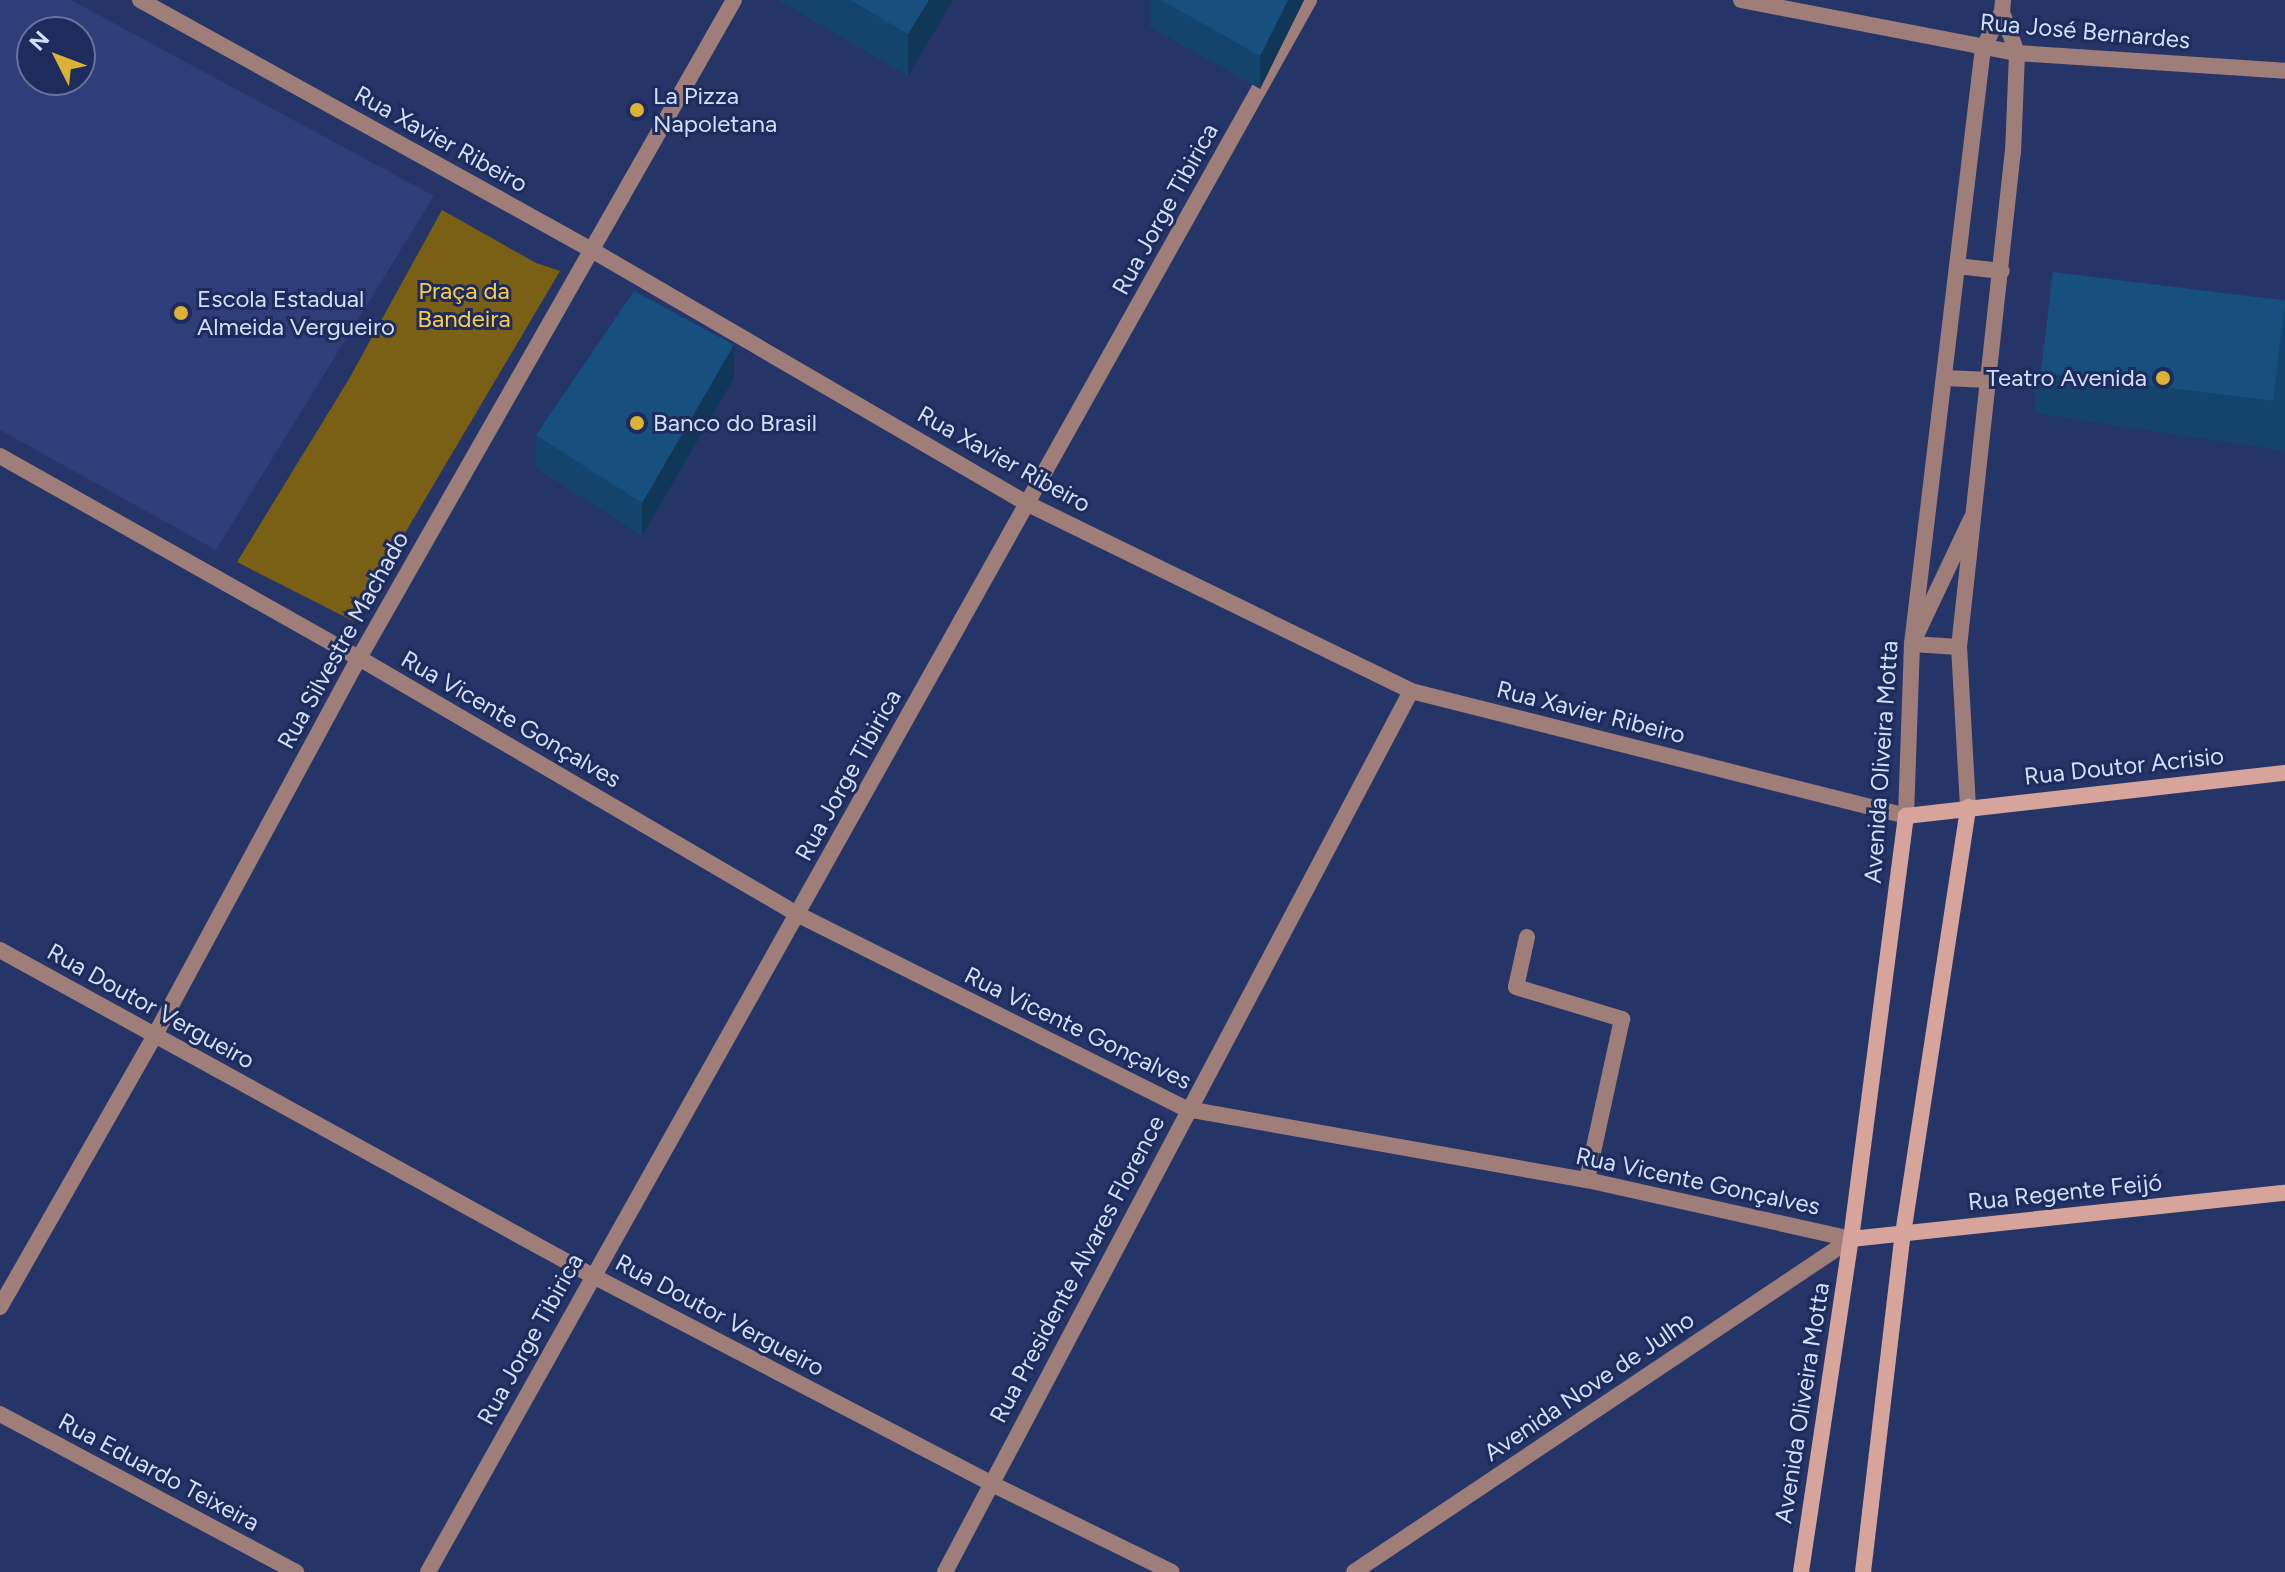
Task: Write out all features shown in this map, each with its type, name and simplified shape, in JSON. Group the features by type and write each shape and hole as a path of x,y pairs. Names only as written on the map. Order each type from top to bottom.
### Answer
{"main road":[{"name":"Rua Doutor Acrisio","path":"1906,816 2285,773"},
{"path":"1863,1572 1903,1234 1968,807"},
{"name":"Avenida Oliveira Motta","path":"1801,1572 1851,1239 1906,816"},
{"name":"Rua Regente Feijó","path":"1851,1239 2285,1193"}],"street":[{"name":"Rua Xavier Ribeiro","path":"140,0 590,249 1028,504 1411,691 1906,816"},
{"name":"Rua Silvestre Machado","path":"0,1307 155,1035 359,658 734,0"},
{"name":"Rua Jorge Tibirica","path":"428,1572 1309,0"},
{"name":"Rua José Bernardes","path":"1741,0 2017,53 2285,71"},
{"path":"1983,48 2003,6"},
{"path":"1968,807 1959,647 1977,507 2013,153 2017,53 2003,6"},
{"name":"Avenida Oliveira Motta","path":"1906,816 1912,644 1983,48"},
{"path":"1957,266 2002,271"},
{"path":"1944,378 1990,380"},
{"path":"0,456 359,658"},
{"path":"1959,647 1912,644 1977,507"},
{"name":"Rua Vicente Gonçalves","path":"359,658 797,914 1187,1109 1587,1180 1851,1239"},
{"name":"Rua Presidente Alvares Florence","path":"945,1572 1187,1109 1411,691"},
{"path":"1527,937 1516,987 1622,1019 1587,1180"},
{"name":"Rua Doutor Vergueiro","path":"0,950 593,1276 992,1484 1172,1572"},
{"name":"Avenida Nove de Julho","path":"1359,1571 1851,1239"},
{"name":"Rua Eduardo Teixeira","path":"0,1414 296,1572"}],"shaded area":[{"name":"Escola Estadual Almeida Vergueiro","path":"0,0 71,0 434,196 216,550 0,430"}],"green space":[{"name":"Praça da Bandeira","path":"442,210 536,263 560,271 353,621 237,562 349,379"}],"building":[{"path":"850,0 929,0 908,34"},
{"path":"1161,0 1288,0 1260,56"},
{"path":"2053,272 2285,300 2273,401 2041,372"},
{"name":"Banco do Brasil","path":"634,291 734,345 642,503 536,435"}],"place":[{"name":"La Pizza Napoletana","path":"637,110"},
{"name":"Escola Estadual Almeida Vergueiro","path":"181,313"},
{"name":"Teatro Avenida","path":"2163,378"},
{"name":"Banco do Brasil","path":"637,423"}]}
